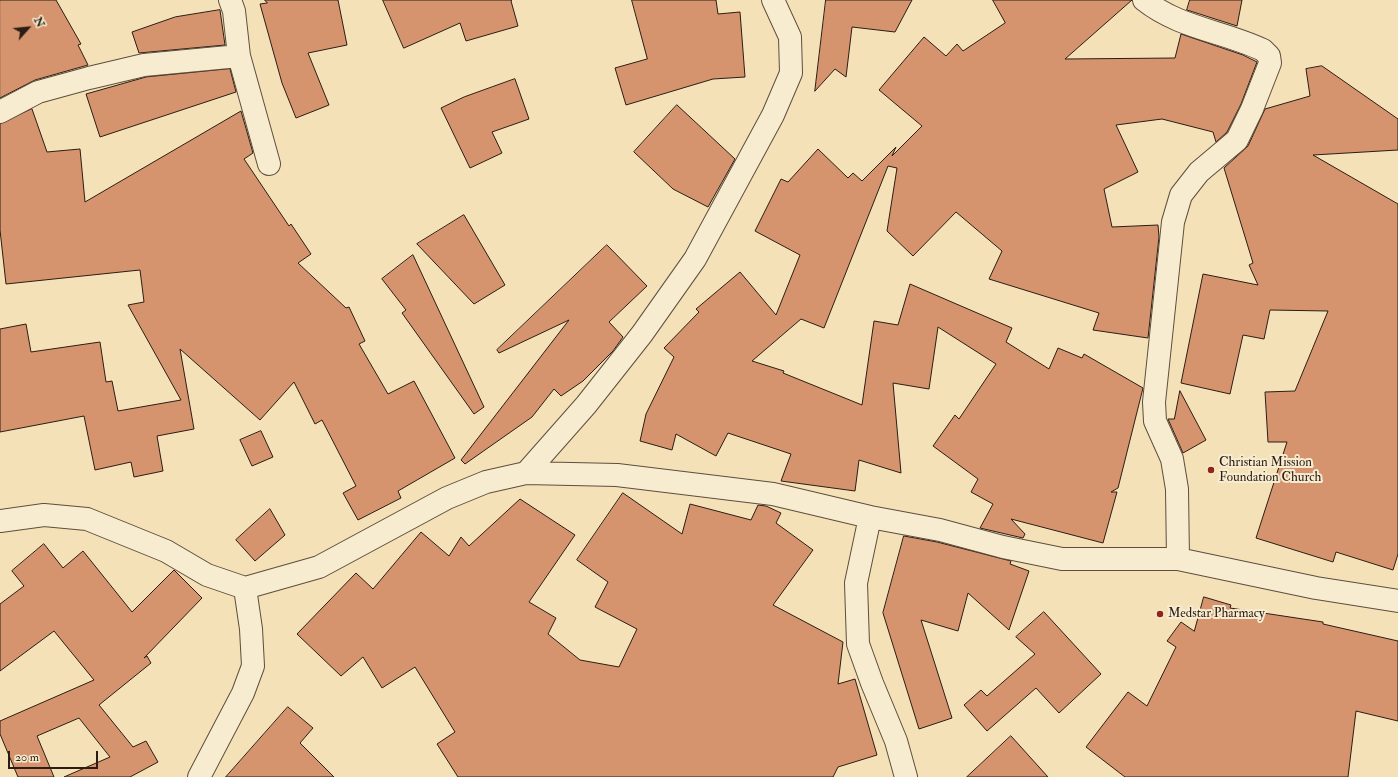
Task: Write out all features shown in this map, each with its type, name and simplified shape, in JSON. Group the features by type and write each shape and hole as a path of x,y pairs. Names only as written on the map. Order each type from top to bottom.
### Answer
{"street":[{"path":"230,0 234,11 239,56 269,164"},
{"path":"526,472 586,405 642,334 695,259 773,116 791,74 790,37 773,0"},
{"path":"1144,0 1168,16 1191,26 1263,50 1269,56 1270,63 1252,109 1237,140 1199,172 1181,195 1173,222 1154,402 1156,421 1172,459 1177,488 1178,559"},
{"path":"0,112 38,92 95,76 144,65 239,56"},
{"path":"0,521 44,515 87,519 166,551 207,575 245,588 319,567 447,498 486,482 526,472 617,475 765,493 870,517 940,530 1003,547 1062,559 1178,559 1316,588 1398,601"},
{"path":"870,517 856,583 858,644 896,742 906,777"},
{"path":"199,777 243,693 253,666 251,629 245,588"}],"building":[{"path":"0,0 56,0 81,44 78,45 88,65 35,80 0,98"},
{"path":"265,0 338,0 347,45 308,53 329,105 296,118 282,83 260,4 267,3"},
{"path":"383,0 512,0 518,26 466,41 460,23 404,48"},
{"path":"632,0 716,0 718,14 740,12 745,77 713,79 626,105 615,68 647,59"},
{"path":"826,0 912,0 895,32 852,27 846,77 835,69 815,91"},
{"path":"993,0 1132,0 1065,59 1175,58 1181,34 1243,55 1257,62 1241,104 1227,132 1216,142 1213,132 1162,119 1116,125 1138,172 1104,189 1112,227 1158,225 1159,237 1148,338 1093,330 1099,313 989,279 1002,251 956,212 913,256 887,231 897,168 888,166 824,328 801,319 752,361 784,371 783,373 862,405 874,321 898,325 910,284 1012,328 1006,342 1049,369 1058,348 1082,358 1084,354 1143,388 1118,488 1111,492 1117,492 1103,543 1011,519 1025,534 1023,538 980,528 993,504 971,492 978,479 933,446 955,415 959,419 996,364 938,327 929,389 893,383 901,473 859,460 855,491 781,481 791,454 728,433 716,456 676,434 672,450 640,441 646,414 674,357 664,348 699,312 696,309 740,272 776,315 800,255 755,231 781,179 788,182 818,149 848,178 853,173 862,181 896,147 892,156 922,126 879,90 924,37 946,56 957,44 963,51 1005,23"},
{"path":"1190,0 1242,0 1237,26 1187,10"},
{"path":"220,10 225,45 139,53 132,32 175,17"},
{"path":"1322,66 1398,119 1398,150 1313,155 1398,204 1398,554 1393,570 1336,552 1333,562 1256,538 1287,442 1268,442 1265,392 1295,391 1328,311 1270,310 1264,339 1243,335 1230,394 1181,383 1203,274 1258,285 1249,265 1253,263 1224,168 1248,146 1265,109 1310,96 1306,69"},
{"path":"230,69 236,92 100,137 86,94 146,77"},
{"path":"515,79 529,119 492,132 502,153 470,168 441,108 464,97"},
{"path":"677,105 735,159 708,207 673,189 634,152"},
{"path":"32,109 47,152 80,149 85,202 241,111 253,153 244,159 289,226 291,224 311,254 298,263 346,308 349,307 365,341 359,344 388,394 414,381 455,458 398,491 401,498 358,520 343,493 356,486 322,420 315,424 294,382 260,420 180,349 194,429 157,436 163,471 134,477 131,462 95,470 84,416 0,432 0,329 26,324 31,352 100,342 106,382 112,381 118,411 181,400 128,305 144,302 140,270 6,284 0,230 0,124"},
{"path":"464,215 505,285 474,304 417,244"},
{"path":"607,245 647,286 609,322 623,337 613,351 583,381 561,396 554,389 532,417 465,464 461,460 569,320 499,353 497,350"},
{"path":"413,255 484,407 474,414 402,313 406,310 382,279"},
{"path":"1180,391 1206,440 1183,453 1168,419 1174,419"},
{"path":"261,431 273,457 252,466 240,440"},
{"path":"623,493 682,534 690,504 751,520 758,505 766,506 781,513 776,523 813,550 773,605 843,642 838,684 855,679 877,755 838,767 833,777 458,777 437,744 455,732 415,667 382,688 363,657 341,676 297,634 356,573 373,589 421,532 449,556 461,537 469,546 520,499 575,535 529,602 556,618 548,634 580,660 619,667 637,629 595,607 608,582 577,560"},
{"path":"270,509 285,535 255,561 236,540"},
{"path":"904,536 937,542 1011,561 1010,564 1029,571 1009,630 968,593 958,631 921,620 952,718 919,729 883,613"},
{"path":"44,544 63,568 83,551 132,612 174,570 202,598 144,658 147,656 151,663 99,705 133,747 146,741 158,762 130,777 64,777 110,757 79,718 37,736 54,777 18,777 0,734 0,721 94,680 54,631 0,671 0,604 24,586 12,571"},
{"path":"1204,597 1231,605 1230,608 1323,622 1323,624 1398,641 1398,721 1356,711 1348,777 1125,777 1086,747 1128,692 1147,706 1176,647 1167,641 1181,622 1194,631"},
{"path":"1044,612 1101,674 1059,713 1036,688 987,731 964,705 981,690 987,696 1035,654 1016,637"},
{"path":"288,707 313,728 300,743 334,777 226,777"},
{"path":"1011,736 1048,777 967,777"}],"place":[{"name":"Christian Mission Foundation Church","path":"1211,470"},
{"name":"Medstar Pharmacy","path":"1160,614"}]}
